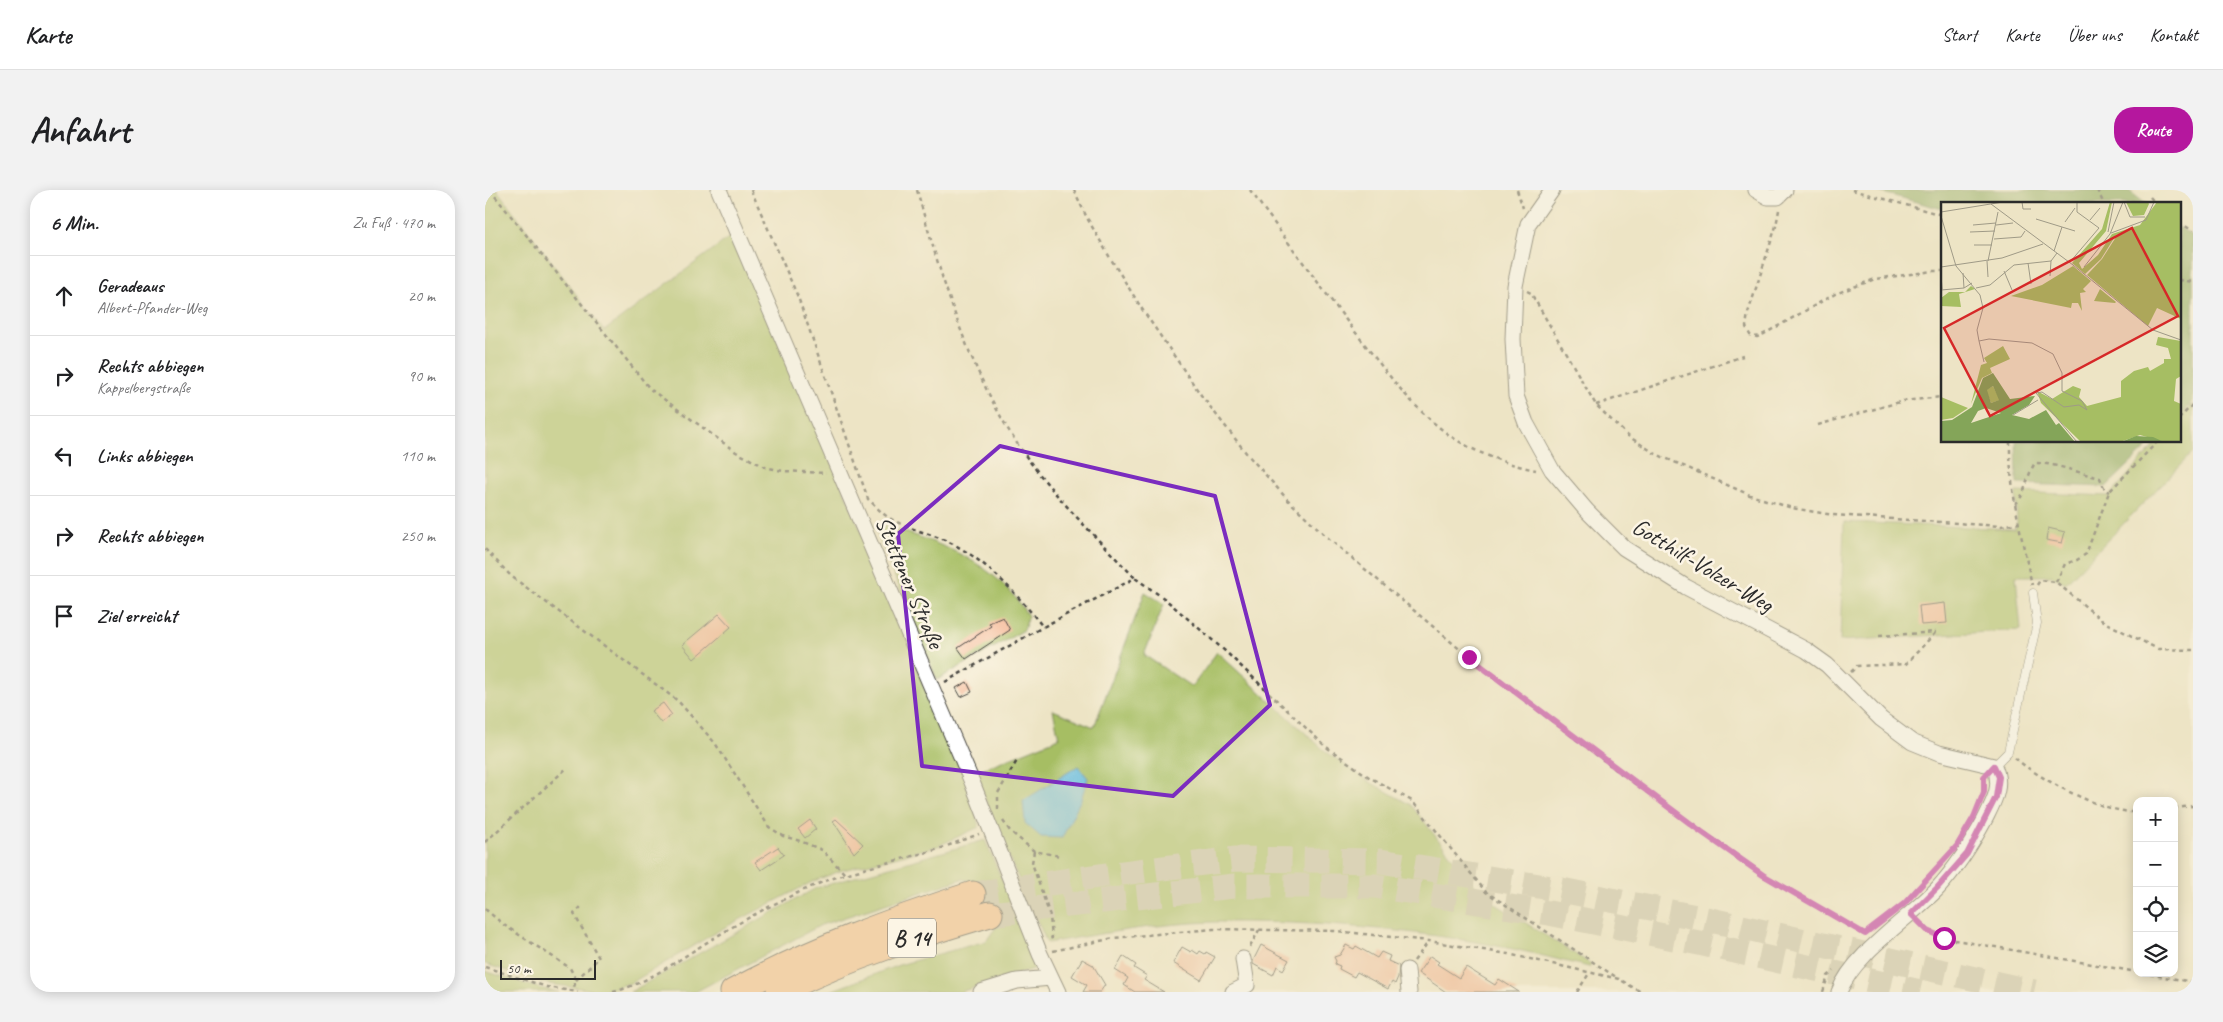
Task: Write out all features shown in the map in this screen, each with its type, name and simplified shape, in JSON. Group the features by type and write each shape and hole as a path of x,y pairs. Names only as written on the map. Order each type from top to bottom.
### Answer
{"highway":[{"name":"B 14","path":"733,992 825,947 895,919 973,894"},
{"name":"B 14","path":"779,992 835,967 894,944 990,914"}],"street":[{"name":"Stettener Straße","path":"719,190 931,690 972,782 989,830 1054,985"},
{"name":"Gotthilf-Volzer-Weg","path":"1551,190 1528,224 1515,286 1513,339 1517,396 1526,423 1552,470 1587,511 1624,548 1686,586 1806,650 1843,679 1881,719 1912,742 1939,753 1994,766"},
{"path":"1756,190 1768,197 1777,197 1783,192"},
{"path":"1839,992 1860,960 1875,944 1911,914 1967,854 1996,797 1999,777 1994,766"},
{"path":"1233,992 1253,988 1243,959"},
{"path":"1407,970 1409,992"},
{"path":"981,992 1017,982 1054,985"}],"lane":[{"path":"1994,766 2008,752 2037,623 2033,593"}],"path":[{"path":"490,190 603,333 650,389 737,452 765,467 783,471 828,473 838,471"},
{"path":"751,190 798,297 869,499 886,516 907,528 951,543 989,567 1043,626"},
{"path":"917,190 934,254 972,359 1012,435 1057,494 1135,578 1165,599 1225,651 1325,746 1369,777 1411,801 1486,892 1641,992"},
{"path":"1074,190 1087,218 1137,302 1201,395 1247,454 1288,500 1327,537 1469,657 1622,774 1763,875 1865,934"},
{"path":"1250,190 1392,380 1420,410 1446,433 1477,450 1510,464 1535,470 1552,470"},
{"path":"1852,190 1941,215"},
{"path":"2097,190 2103,202"},
{"path":"1783,192 1776,226 1748,313 1746,327 1750,335 1764,334 1835,294 1875,279 1933,271 1941,272"},
{"path":"2150,197 2154,202"},
{"path":"2181,223 2193,231"},
{"path":"1515,286 1531,292 1596,405 1628,436 1656,454 1750,495 1791,508 1833,516 2001,526 2019,523"},
{"path":"1596,405 1743,356"},
{"path":"1818,425 1903,401 1941,397"},
{"path":"2181,417 2193,404"},
{"path":"2010,442 2009,460 2015,504 2033,593"},
{"path":"2056,582 2065,564 2077,560 2085,554 2109,492 2158,442"},
{"path":"2015,504 2021,499 2028,473 2035,463 2047,463 2059,468 2100,478 2105,490 2109,492"},
{"path":"485,548 511,576 678,701 715,743 769,827 783,836 800,840 822,850 845,874"},
{"path":"931,690 1043,626 1135,578"},
{"path":"2033,593 2040,580 2056,582 2104,622 2159,649 2193,650"},
{"path":"1843,679 1857,666 1906,664 1936,632 1879,636"},
{"path":"2008,752 2024,766 2057,786 2095,802 2129,813 2133,812"},
{"path":"1018,759 998,793 999,815 1010,831 1034,851 1060,856"},
{"path":"485,842 568,768"},
{"path":"2178,808 2193,806"},
{"path":"613,992 633,987 721,933 815,884 845,874 939,850 989,830"},
{"path":"1034,851 1032,863 1050,916 1052,938 1037,948"},
{"path":"573,991 576,980 599,958 573,914 583,905"},
{"path":"485,909 504,925 570,968 576,980"},
{"path":"1911,914 1928,931 1944,938 2133,971"},
{"path":"1037,948 1114,938 1213,929 1336,931 1429,941 1508,954 1619,979"},
{"path":"1243,959 1260,929"},
{"path":"1407,970 1429,941"},
{"path":"485,967 547,987 578,992"},
{"path":"1577,992 1590,972"},
{"path":"2165,977 2193,982"}],"highlighted area":[{"path":"1000,446 1215,496 1270,705 1173,796 922,766 898,534"}],"green space":[{"path":"485,190 497,190 604,331 735,233 967,781 979,827 938,846 843,870 814,881 720,930 631,983 603,991 548,984 485,964"},
{"path":"1872,190 2128,190 2143,202 1941,202 1941,209"},
{"path":"2181,228 2193,237 2193,401 2181,416"},
{"path":"2193,404 2193,452 2066,583 2052,576 2016,576 2021,630 1840,641 1844,522 2015,529 2017,522 2016,492 2109,496 2158,442 2181,442 2181,417"},
{"path":"2016,442 2153,442 2106,487 2017,484"},
{"path":"882,525 945,547 983,568 1000,581 1015,597 1028,616 1024,630 937,680 875,528"},
{"path":"1145,592 1164,604 1144,655 1192,687 1217,652 1325,751 1368,781 1411,805 1483,896 1591,964 1589,967 1472,941 1399,931 1289,923 1215,922 1173,924 1047,943 997,830 975,772 1059,738 1053,710 1094,727"},
{"path":"985,840 1039,967 960,992 828,992 899,965 986,941 999,923 989,884 962,879 821,925 695,992 630,992 816,888"},
{"path":"485,971 539,988 559,992 485,992"}],"water":[{"path":"1078,766 1088,778 1081,799 1062,838 1041,837 1025,823 1023,801"}],"building":[{"path":"2048,528 2065,532 2062,543 2046,540"},
{"path":"1945,603 1947,623 1921,625 1919,606"},
{"path":"719,614 731,627 694,659 682,645"},
{"path":"1003,617 1010,630 966,659 958,648 991,626 989,623"},
{"path":"967,682 972,692 961,697 956,688"},
{"path":"663,703 672,715 661,723 651,711"},
{"path":"836,819 863,844 854,853 833,821"},
{"path":"810,820 816,829 805,838 798,829"},
{"path":"778,847 784,855 761,870 755,862"},
{"path":"1261,945 1289,960 1283,970 1277,966 1273,975 1253,964"},
{"path":"1346,945 1354,949 1356,946 1377,958 1381,952 1390,956 1388,961 1399,966 1395,984 1392,982 1388,989 1357,972 1354,977 1339,969 1340,966 1335,964 1334,957 1340,955"},
{"path":"1182,947 1198,954 1200,951 1205,954 1206,952 1215,957 1201,980 1173,963"},
{"path":"1123,956 1136,965 1134,968 1147,976 1144,980 1164,992 1135,992 1124,985 1128,978 1115,970"},
{"path":"1430,956 1439,962 1437,964 1459,978 1466,967 1495,985 1499,979 1519,992 1446,992 1418,973"},
{"path":"1082,959 1093,965 1105,985 1100,992 1083,992 1087,985 1072,976"}],"tunnel":[{"path":"973,894 1236,859 1380,861 1551,888 1706,919 2034,992"},
{"path":"990,914 1234,886 1375,886 1549,913 1699,943 1920,992"}],"route":[{"path":"1469,657 1622,774 1763,875 1865,934 1904,904 1957,846 1974,817 1984,792 1984,777 1994,766 1999,777 1996,797 1967,854 1911,914 1928,931 1944,938"}]}
